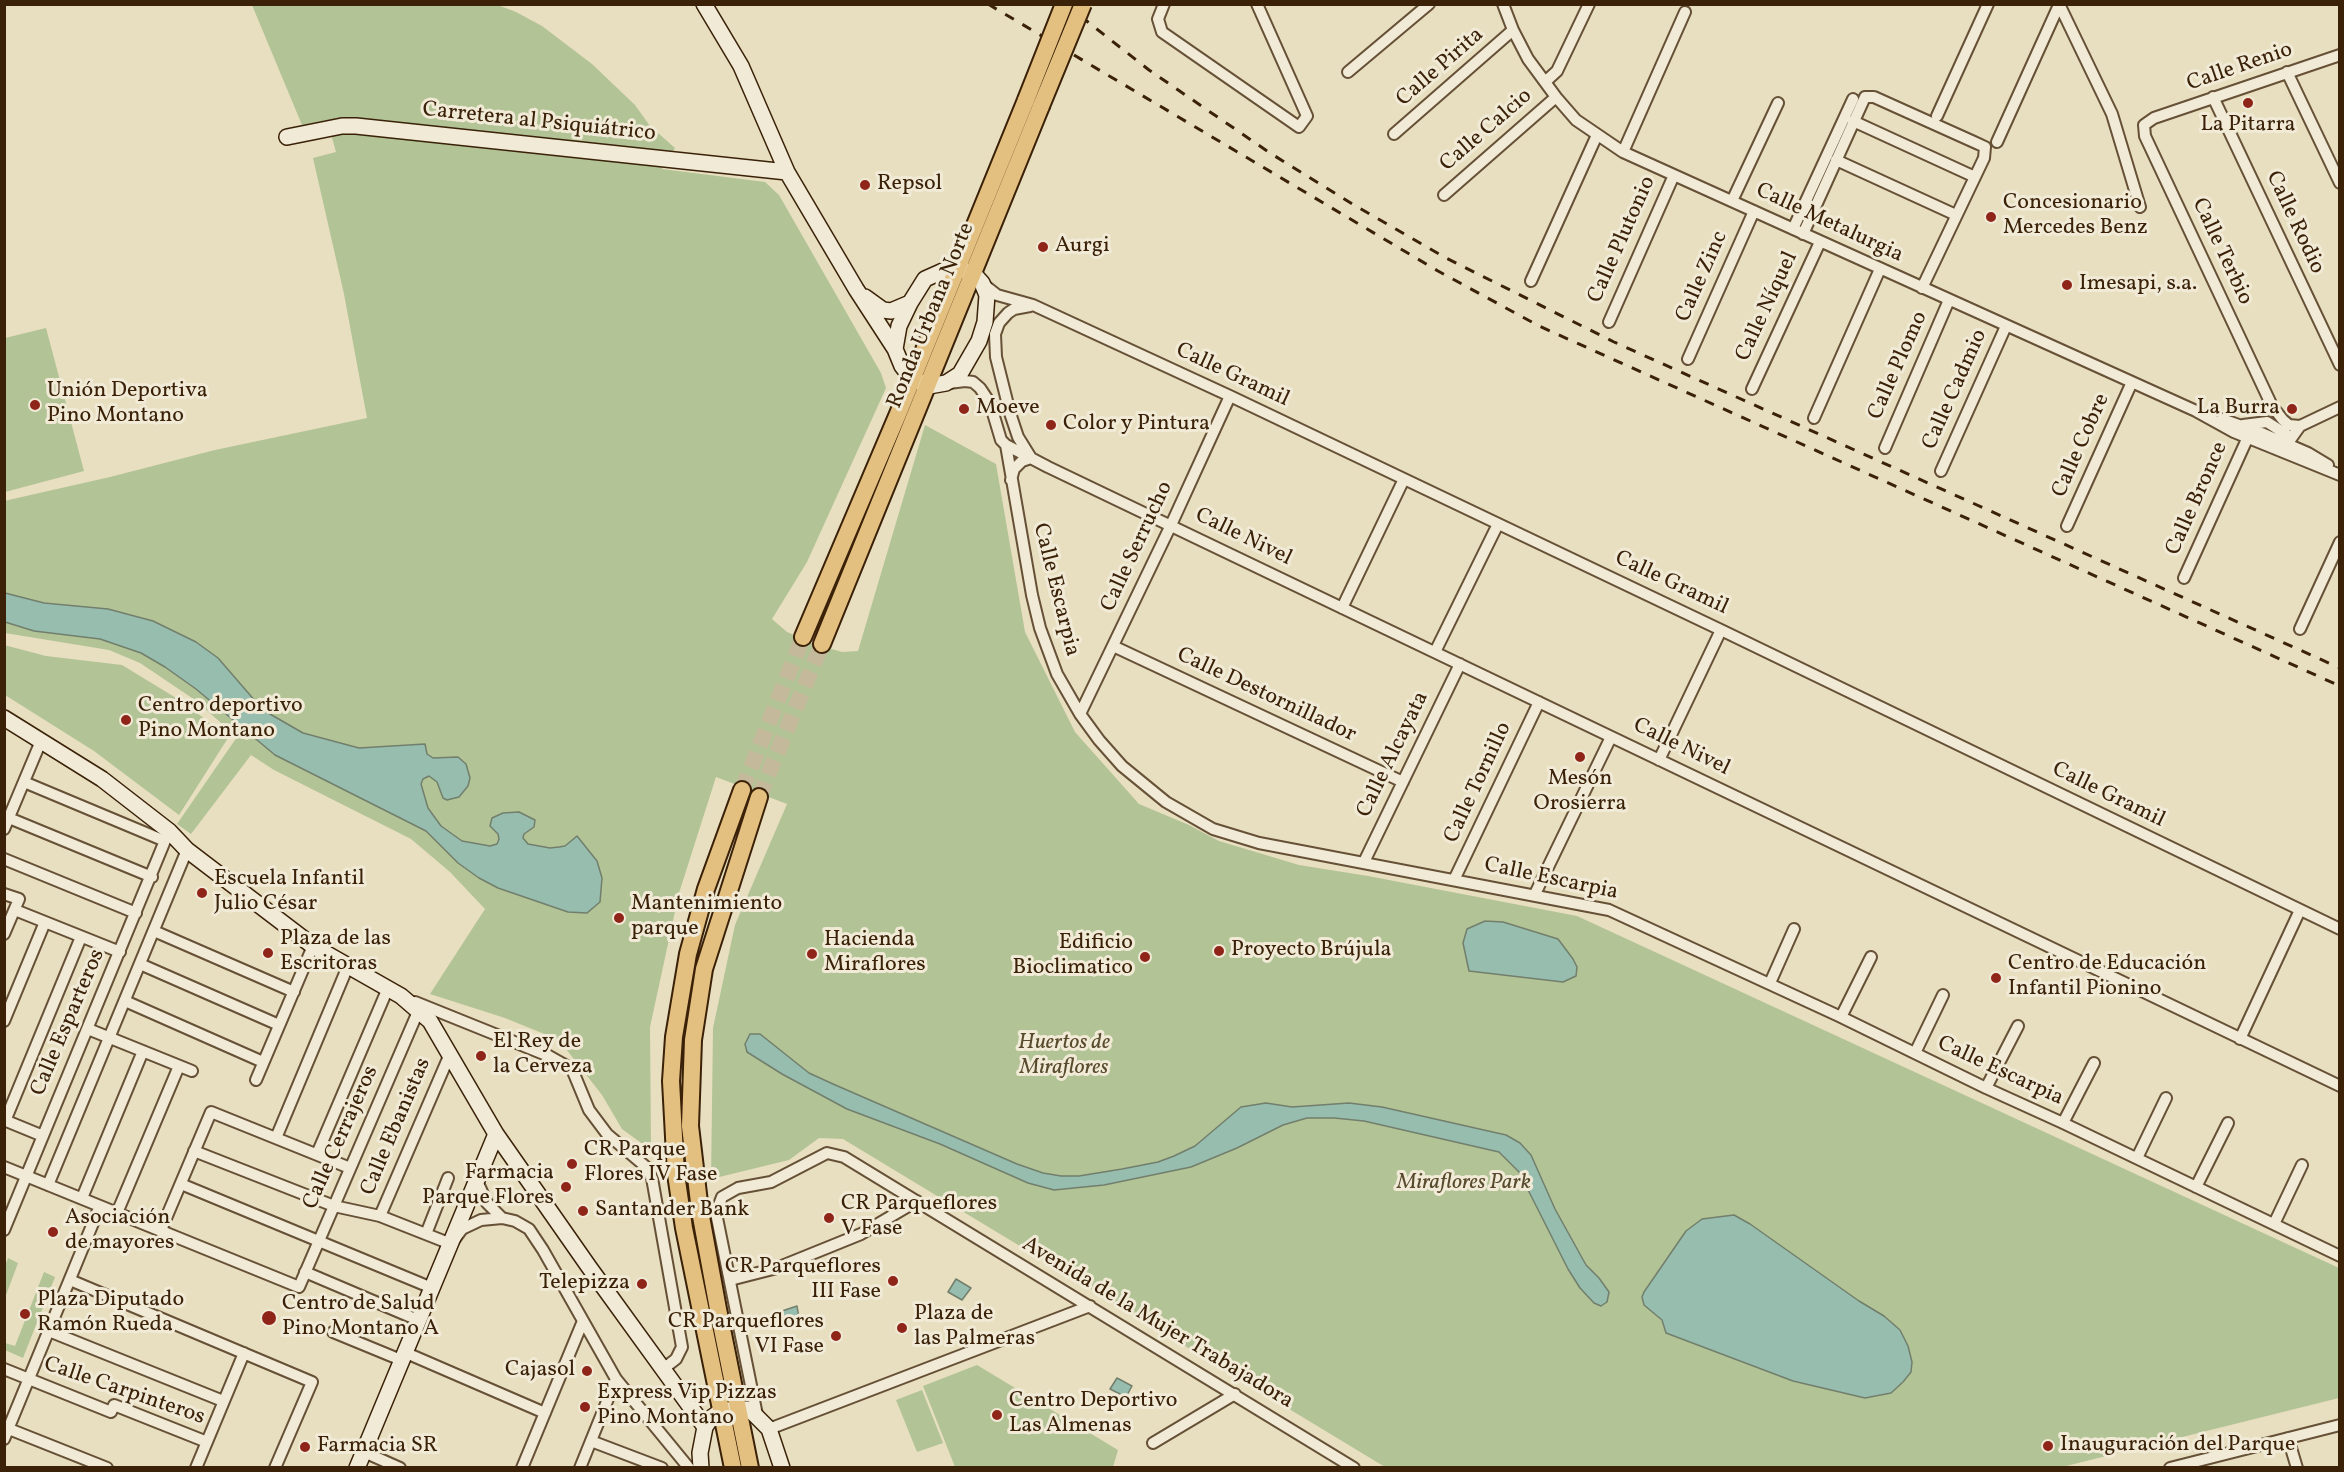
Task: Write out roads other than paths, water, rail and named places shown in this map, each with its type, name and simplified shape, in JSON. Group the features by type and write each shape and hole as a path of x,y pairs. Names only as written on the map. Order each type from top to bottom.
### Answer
{"main road":[{"name":"Ronda Urbana Norte","path":"822,644 929,386 977,278 1064,4"},
{"name":"Ronda Urbana Norte","path":"803,637 912,379 956,268 1033,103 1083,4"},
{"path":"742,790 706,890 688,954 674,1037 671,1082 672,1131 680,1206 701,1320 729,1410 750,1467"},
{"path":"733,1467 729,1410 700,1211 690,1115 693,1040 704,969 759,797"}],"street":[{"path":"704,4 741,66 787,172 856,289 895,349 902,366 912,379 929,386 946,383 960,374 979,341 988,309 987,295 977,278 956,268 925,279 899,326 895,349"},
{"path":"1164,4 1158,19 1162,32 1299,127 1307,116 1257,4"},
{"path":"1348,72 1429,4"},
{"name":"Calle Metalurgia","path":"1503,4 1528,59 1556,97 1576,120 1623,152 2196,411 2248,437 2340,473"},
{"path":"1545,82 1557,71 1589,4"},
{"path":"1937,116 1988,4"},
{"path":"1997,142 2059,5"},
{"path":"2059,5 2112,114 2140,207"},
{"path":"1623,152 1685,12"},
{"name":"Calle Pirita","path":"1394,134 1513,30"},
{"name":"Calle Renio","path":"2154,118 2340,55"},
{"path":"2287,72 2340,183"},
{"path":"1798,231 1836,160 1864,98 1868,96 1985,147 1986,150 1975,177 1922,288"},
{"name":"Calle Calcio","path":"1444,195 1556,97"},
{"name":"Calle Rodio","path":"2213,98 2340,364"},
{"path":"1798,231 1854,99"},
{"path":"1732,201 1778,103"},
{"name":"Calle Terbio","path":"2154,118 2144,125 2145,136 2272,406"},
{"path":"1853,121 1975,177"},
{"name":"Carretera al Psiquiátrico","path":"287,137 342,126 356,126 787,172"},
{"path":"1531,281 1597,135"},
{"path":"1836,160 1956,215"},
{"name":"Calle Plutonio","path":"1609,322 1674,175"},
{"name":"Calle Zinc","path":"1688,359 1754,211"},
{"name":"Calle Níquel","path":"1752,389 1820,242"},
{"path":"1815,418 1880,269"},
{"name":"Calle Gramil","path":"977,278 997,295 1033,305 1230,396 2340,929"},
{"path":"856,289 871,303 883,310 898,309 910,303"},
{"name":"Calle Plomo","path":"1885,448 1949,300"},
{"path":"1011,483 1014,469 1022,461 1032,458 1018,438 994,344 999,323 1008,313 1014,309 1033,305"},
{"name":"Calle Cadmio","path":"1941,471 2006,326"},
{"name":"Calle Escarpia","path":"946,383 973,382 990,403 1001,440 1006,445 1011,483 1040,628 1057,674 1080,714 1122,765 1166,802 1213,829 1282,848 1610,910 1770,983 2340,1256"},
{"name":"Calle Cobre","path":"2067,526 2132,382"},
{"name":"Calle Serrucho","path":"1080,714 1230,396"},
{"path":"2267,422 2271,418 2272,406"},
{"path":"2272,406 2289,425 2300,426 2340,407"},
{"name":"Calle Metalurgia","path":"2196,411 2292,445 2340,473"},
{"path":"2238,424 2267,422 2280,428 2292,445"},
{"path":"2292,445 2300,426"},
{"path":"2248,437 2256,435 2281,446 2299,444 2300,426"},
{"name":"Calle Bronce","path":"2184,578 2248,437"},
{"name":"Calle Nivel","path":"1006,445 2340,1086"},
{"path":"1342,608 1404,479"},
{"path":"1435,652 1498,524"},
{"path":"2300,629 2340,542"},
{"path":"1659,760 1721,630"},
{"name":"Calle Destornillador","path":"1113,646 1403,782"},
{"name":"Calle Alcayata","path":"1364,862 1460,664"},
{"name":"Calle Tornillo","path":"1454,880 1539,702"},
{"path":"4,718 102,779 167,836 313,946 420,1008 549,1056 572,1069 589,1110 607,1134 645,1166 652,1178 682,1347 676,1359 663,1369"},
{"path":"1535,894 1611,736"},
{"path":"4,829 41,741"},
{"path":"24,782 167,836"},
{"path":"9,818 152,877"},
{"name":"Calle Esparteros","path":"4,1230 9,1205 27,1176 167,836"},
{"name":"Calle Esparteros","path":"48,1185 187,850"},
{"path":"4,859 136,913"},
{"path":"4,894 19,899 4,934"},
{"path":"15,910 120,952"},
{"path":"2240,1039 2300,910"},
{"path":"4,1021 45,922"},
{"path":"1770,983 1794,929"},
{"path":"154,931 294,992"},
{"path":"43,1136 5,1121 81,937"},
{"path":"256,1080 313,946"},
{"path":"1841,1017 1871,957"},
{"path":"140,964 279,1025"},
{"path":"276,1138 348,966"},
{"path":"317,1154 395,992"},
{"path":"1915,1053 1942,995"},
{"path":"124,1001 263,1062"},
{"path":"420,1008 450,1054 496,1134 705,1427"},
{"name":"Calle Cerrajeros","path":"161,1230 299,1287 420,1008"},
{"path":"1986,1088 2018,1026"},
{"path":"88,1029 192,1071"},
{"path":"82,1198 143,1051"},
{"name":"Calle Ebanistas","path":"380,1216 450,1054"},
{"path":"2063,1123 2094,1063"},
{"path":"117,1213 179,1066"},
{"path":"2137,1158 2166,1098"},
{"path":"4,1167 161,1230 211,1112 350,1168"},
{"path":"2196,1186 2228,1123"},
{"path":"357,1467 496,1134"},
{"path":"194,1151 334,1206 380,1216 451,1244"},
{"name":"Avenida de la Mujer Trabajadora","path":"757,1415 716,1213 722,1197 738,1188 771,1182 827,1153 844,1157 1354,1467"},
{"path":"2274,1224 2302,1165"},
{"path":"426,1234 448,1178"},
{"path":"477,1182 487,1203 502,1218"},
{"path":"181,1184 432,1287"},
{"path":"730,1280 777,1268 861,1234 917,1201"},
{"path":"100,1206 7,1434 107,1467"},
{"path":"451,1244 462,1229 481,1220 502,1218 515,1221 529,1229 616,1379 689,1467"},
{"path":"305,1272 418,1320"},
{"path":"70,1280 312,1382 275,1467"},
{"path":"769,1429 1090,1306"},
{"path":"522,1467 582,1321"},
{"path":"49,1331 223,1401"},
{"path":"333,1332 403,1356 545,1413"},
{"path":"196,1467 244,1353"},
{"name":"Calle Carpinteros","path":"6,1373 29,1379 111,1412 114,1405 207,1442"},
{"path":"580,1467 616,1379"},
{"path":"1153,1443 1235,1394"},
{"path":"701,1467 700,1453 705,1427 711,1418 729,1410 749,1409 769,1429 782,1467"},
{"path":"2169,1467 2189,1465 2340,1425"},
{"path":"2288,1438 2297,1467"},
{"path":"591,1441 662,1467"},
{"path":"364,1452 400,1467"}],"tunnel":[{"path":"742,790 803,637"},
{"path":"759,797 822,644"}],"railway":[{"path":"988,4 1438,271 1539,326 2340,686"},
{"path":"1065,4 1149,70 1270,153 1446,258 1614,342 2340,668"}],"place":[{"name":"La Pitarra","path":"2248,103"},
{"name":"Repsol","path":"865,185"},
{"name":"Concesionario Mercedes Benz","path":"1991,217"},
{"name":"Aurgi","path":"1043,247"},
{"name":"Imesapi, s.a.","path":"2067,285"},
{"name":"Unión Deportiva Pino Montano","path":"35,405"},
{"name":"Moeve","path":"964,409"},
{"name":"La Burra","path":"2292,409"},
{"name":"Color y Pintura","path":"1051,425"},
{"name":"Centro deportivo Pino Montano","path":"126,720"},
{"name":"Mesón Orosierra","path":"1580,757"},
{"name":"Escuela Infantil Julio César","path":"202,893"},
{"name":"Mantenimiento parque","path":"619,918"},
{"name":"Proyecto Brújula","path":"1219,951"},
{"name":"Plaza de las Escritoras","path":"268,953"},
{"name":"Hacienda Miraflores","path":"812,954"},
{"name":"Edificio Bioclimatico","path":"1145,957"},
{"name":"Centro de Educación Infantil Pionino","path":"1996,978"},
{"name":"El Rey de la Cerveza","path":"481,1056"},
{"name":"CR Parque Flores IV Fase","path":"572,1164"},
{"name":"Farmacia Parque Flores","path":"566,1187"},
{"name":"Santander Bank","path":"583,1211"},
{"name":"CR Parqueflores V Fase","path":"829,1218"},
{"name":"Asociación de mayores","path":"53,1232"},
{"name":"CR Parqueflores III Fase","path":"893,1281"},
{"name":"Telepizza","path":"642,1284"},
{"name":"Plaza Diputado Ramón Rueda","path":"25,1314"},
{"name":"Centro de Salud Pino Montano A","path":"269,1318"},
{"name":"Plaza de las Palmeras","path":"902,1328"},
{"name":"CR Parqueflores VI Fase","path":"836,1336"},
{"name":"Cajasol","path":"587,1371"},
{"name":"Express Vip Pizzas Pino Montano","path":"585,1407"},
{"name":"Centro Deportivo Las Almenas","path":"997,1415"},
{"name":"Inauguración del Parque","path":"2048,1446"},
{"name":"Farmacia SR","path":"305,1447"}],"park label":[{"name":"Huertos de Miraflores","path":"1064,1056"},
{"name":"Miraflores Park","path":"1464,1184"}]}
